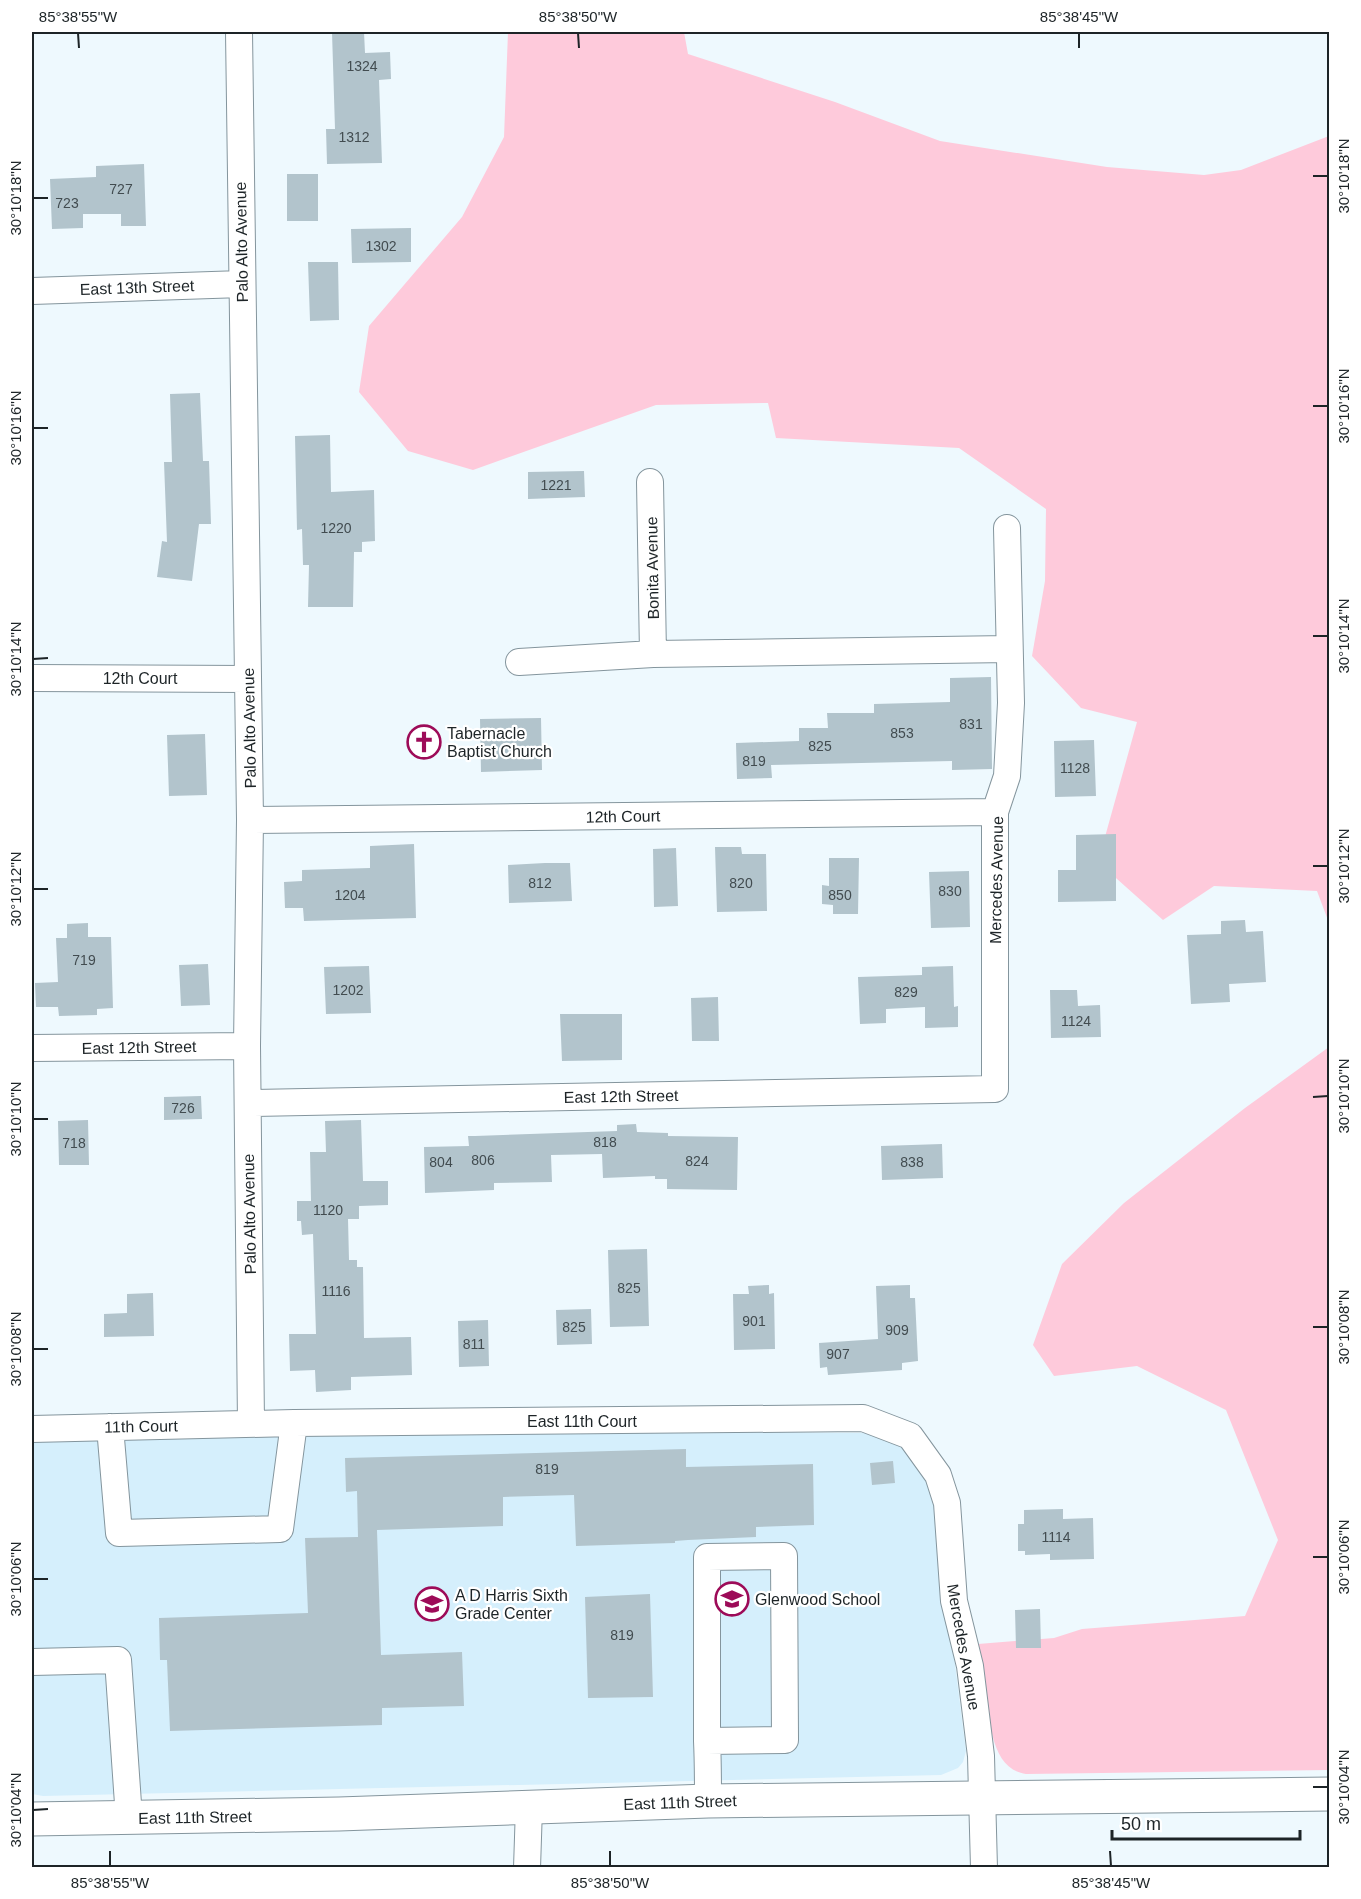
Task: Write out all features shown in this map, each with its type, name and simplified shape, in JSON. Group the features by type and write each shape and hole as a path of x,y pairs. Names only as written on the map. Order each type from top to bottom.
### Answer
{"main road":[{"name":"East 11th Street","path":"32,1819 339,1814 708,1801 1329,1794"}],"street":[{"name":"Palo Alto Avenue","path":"239,32 250,820 247,1046 251,1424"},
{"name":"East 13th Street","path":"32,291 242,284"},
{"name":"Bonita Avenue","path":"650,482 654,654"},
{"name":"Mercedes Avenue","path":"995,1089 995,812 1007,776 1011,703 1007,528"},
{"path":"519,662 654,654 1009,649"},
{"name":"12th Court","path":"32,678 248,679"},
{"name":"12th Court","path":"250,820 995,812"},
{"name":"East 12th Street","path":"32,1048 247,1046"},
{"name":"East 12th Street","path":"248,1103 995,1089"},
{"name":"East 11th Court","path":"251,1424 863,1418 910,1436"},
{"path":"110,1427 119,1533 280,1529 294,1423"},
{"name":"11th Court","path":"32,1429 251,1424"},
{"name":"Mercedes Avenue","path":"910,1436 938,1475 947,1503 954,1601 970,1666 981,1756 984,1868"},
{"path":"707,1741 785,1740 784,1556 707,1557 707,1741 708,1801"},
{"path":"32,1662 118,1660 129,1818"},
{"path":"527,1868 528,1807"}],"shaded area":[{"path":"508,32 684,32 688,54 835,102 940,141 1107,167 1204,175 1241,170 1329,136 1329,923 1317,891 1214,886 1163,920 1098,862 1137,722 1081,708 1032,656 1045,581 1046,509 959,448 776,438 768,403 656,405 473,470 408,451 359,392 369,326 462,217 504,137"},
{"path":"1329,1047 1329,1770 1026,1774 1014,1770 1005,1763 994,1741 978,1644 1054,1638 1082,1629 1245,1616 1278,1540 1226,1410 1137,1366 1054,1376 1033,1345 1062,1264 1124,1203 1245,1108"},
{"path":"876,1433 894,1437 932,1482 966,1751 963,1762 958,1768 941,1775 43,1796 32,1794 32,1436"}],"building":[{"path":"332,32 364,32 365,53 390,52 391,79 379,80 382,163 327,164 326,129 335,129"},
{"path":"144,164 146,226 121,226 121,214 83,214 83,228 52,229 50,179 96,177 96,166"},
{"path":"287,174 318,174 318,221 287,221"},
{"path":"411,228 411,262 352,263 351,229"},
{"path":"308,262 338,262 339,320 310,321"},
{"path":"200,393 203,461 209,461 211,524 199,524 192,581 157,577 162,541 167,542 164,462 172,462 170,394"},
{"path":"330,435 331,492 374,490 375,541 362,542 362,552 354,552 353,607 308,607 309,565 303,565 302,529 297,530 295,436"},
{"path":"584,471 585,497 528,499 528,472"},
{"path":"991,677 992,769 952,770 952,761 771,765 772,778 737,779 736,743 799,741 799,728 828,728 827,713 874,713 874,704 950,702 950,678"},
{"path":"541,718 542,770 481,772 480,719"},
{"path":"205,734 207,795 169,796 167,735"},
{"path":"1094,740 1096,796 1055,797 1054,741"},
{"path":"1116,834 1116,901 1058,902 1058,870 1076,870 1076,835"},
{"path":"414,844 416,918 304,921 303,908 285,908 284,882 302,881 302,870 370,868 370,846"},
{"path":"715,847 741,847 742,854 766,854 767,911 717,912"},
{"path":"676,848 678,906 654,907 653,849"},
{"path":"829,858 859,858 858,914 833,914 833,905 822,904 822,885 829,886"},
{"path":"570,863 572,901 509,903 508,865"},
{"path":"969,871 970,927 931,928 929,872"},
{"path":"1245,920 1246,932 1263,931 1266,982 1229,984 1230,1002 1191,1004 1187,935 1221,934 1221,921"},
{"path":"88,923 88,937 111,937 113,1008 97,1009 97,1015 59,1016 58,1007 36,1007 35,983 58,982 56,938 67,938 67,924"},
{"path":"208,964 210,1005 181,1006 179,965"},
{"path":"369,966 371,1013 326,1014 324,967"},
{"path":"953,966 954,1007 958,1006 958,1027 925,1028 925,1007 886,1009 886,1023 860,1024 858,977 922,975 922,967"},
{"path":"1050,990 1077,990 1078,1006 1100,1005 1101,1037 1051,1038"},
{"path":"718,997 719,1041 692,1041 691,998"},
{"path":"560,1014 622,1014 622,1060 562,1061"},
{"path":"201,1096 202,1119 164,1120 164,1097"},
{"path":"88,1120 89,1165 59,1165 58,1121"},
{"path":"361,1120 363,1181 388,1181 388,1205 359,1206 359,1219 348,1219 349,1260 357,1260 357,1267 363,1267 364,1338 411,1337 412,1375 351,1377 351,1390 316,1392 315,1370 290,1371 289,1334 316,1334 313,1234 302,1235 301,1221 297,1221 297,1201 311,1201 310,1152 326,1152 325,1121"},
{"path":"636,1124 637,1132 668,1133 668,1136 738,1137 737,1190 667,1189 667,1179 655,1179 655,1176 603,1178 602,1154 551,1155 552,1182 494,1183 494,1190 425,1193 424,1147 469,1146 468,1136 617,1131 617,1125"},
{"path":"942,1144 943,1178 882,1180 881,1146"},
{"path":"647,1249 649,1326 610,1327 608,1250"},
{"path":"769,1285 769,1294 774,1293 775,1349 734,1350 733,1294 749,1294 748,1286"},
{"path":"910,1285 910,1298 915,1298 918,1361 902,1363 902,1370 828,1375 827,1367 820,1368 819,1343 878,1339 876,1286"},
{"path":"153,1293 154,1336 104,1337 104,1314 127,1313 127,1294"},
{"path":"591,1309 592,1344 557,1345 556,1310"},
{"path":"488,1320 489,1366 459,1367 458,1321"},
{"path":"686,1449 686,1467 813,1464 814,1525 756,1527 756,1537 688,1540 675,1541 675,1543 576,1546 574,1495 503,1497 503,1526 377,1530 381,1655 462,1652 464,1706 382,1708 382,1725 170,1731 167,1660 160,1660 159,1618 308,1613 305,1538 358,1537 357,1491 346,1492 345,1458"},
{"path":"893,1461 895,1483 872,1485 870,1463"},
{"path":"1063,1509 1063,1519 1093,1518 1094,1559 1050,1560 1050,1554 1025,1555 1025,1551 1018,1551 1018,1524 1024,1524 1024,1510"},
{"path":"650,1594 653,1697 588,1698 585,1597"},
{"path":"1040,1609 1041,1648 1016,1648 1015,1610"}],"place":[{"name":"Tabernacle Baptist Church","path":"424,742"},
{"name":"Glenwood School","path":"732,1599"},
{"name":"A D Harris Sixth Grade Center","path":"432,1604"}]}
